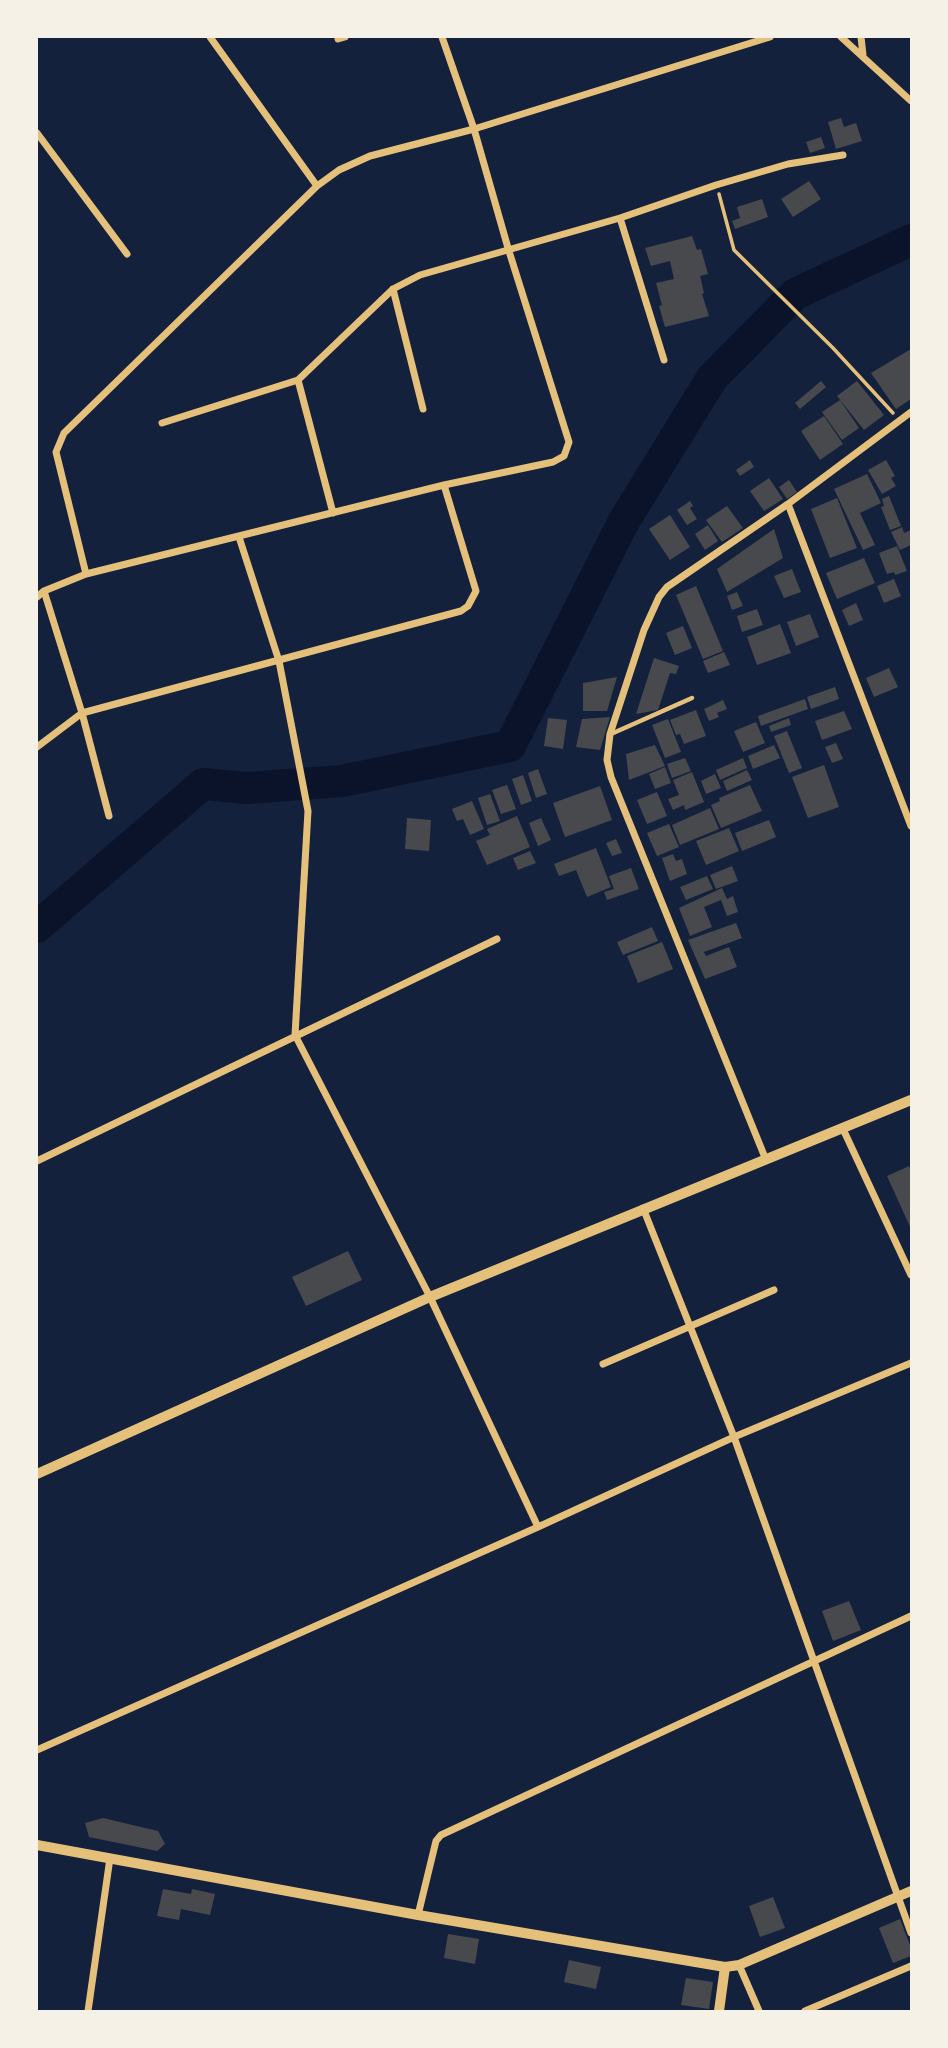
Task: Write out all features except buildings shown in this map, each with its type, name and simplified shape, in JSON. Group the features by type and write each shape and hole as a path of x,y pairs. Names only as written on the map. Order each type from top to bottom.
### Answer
{"street":[{"path":"209,37 317,186"},
{"path":"109,816 82,713 40,594 86,574 444,485 553,462 564,456 569,442 474,129 442,37"},
{"path":"86,574 56,452 64,433 317,186 339,170 370,156 474,129 770,37"},
{"path":"841,37 911,101"},
{"path":"861,37 863,55"},
{"path":"37,134 127,254"},
{"path":"162,423 298,380 393,289 419,275 620,218 788,164 843,155"},
{"path":"620,218 664,360"},
{"path":"393,289 424,409"},
{"path":"298,380 333,513"},
{"path":"766,1160 611,777 607,760 611,734 644,630 659,597 667,587 788,505 911,412"},
{"path":"37,747 82,713 461,611 468,606 476,591 444,485"},
{"path":"788,505 911,826"},
{"path":"239,537 279,661 308,811 295,1035 430,1297 538,1527"},
{"path":"37,1161 497,939"},
{"path":"37,1474 430,1297 911,1100"},
{"path":"843,1129 911,1275"},
{"path":"643,1208 734,1437 911,1933"},
{"path":"603,1364 774,1290"},
{"path":"37,1750 734,1437 911,1363"},
{"path":"418,1915 436,1841 441,1835 911,1616"},
{"path":"37,1845 418,1915 725,1967 739,1965 911,1891"},
{"path":"88,2011 110,1858"},
{"path":"739,1965 759,2011"},
{"path":"805,2011 911,1966"},
{"path":"719,2011 725,1967"}],"lane":[{"path":"611,734 692,698"}],"path":[{"path":"716,185 734,250 833,348 899,420"}],"waterway":[{"path":"37,927 203,784 247,788 342,781 510,746 624,521 712,378 795,294 911,240"}]}
